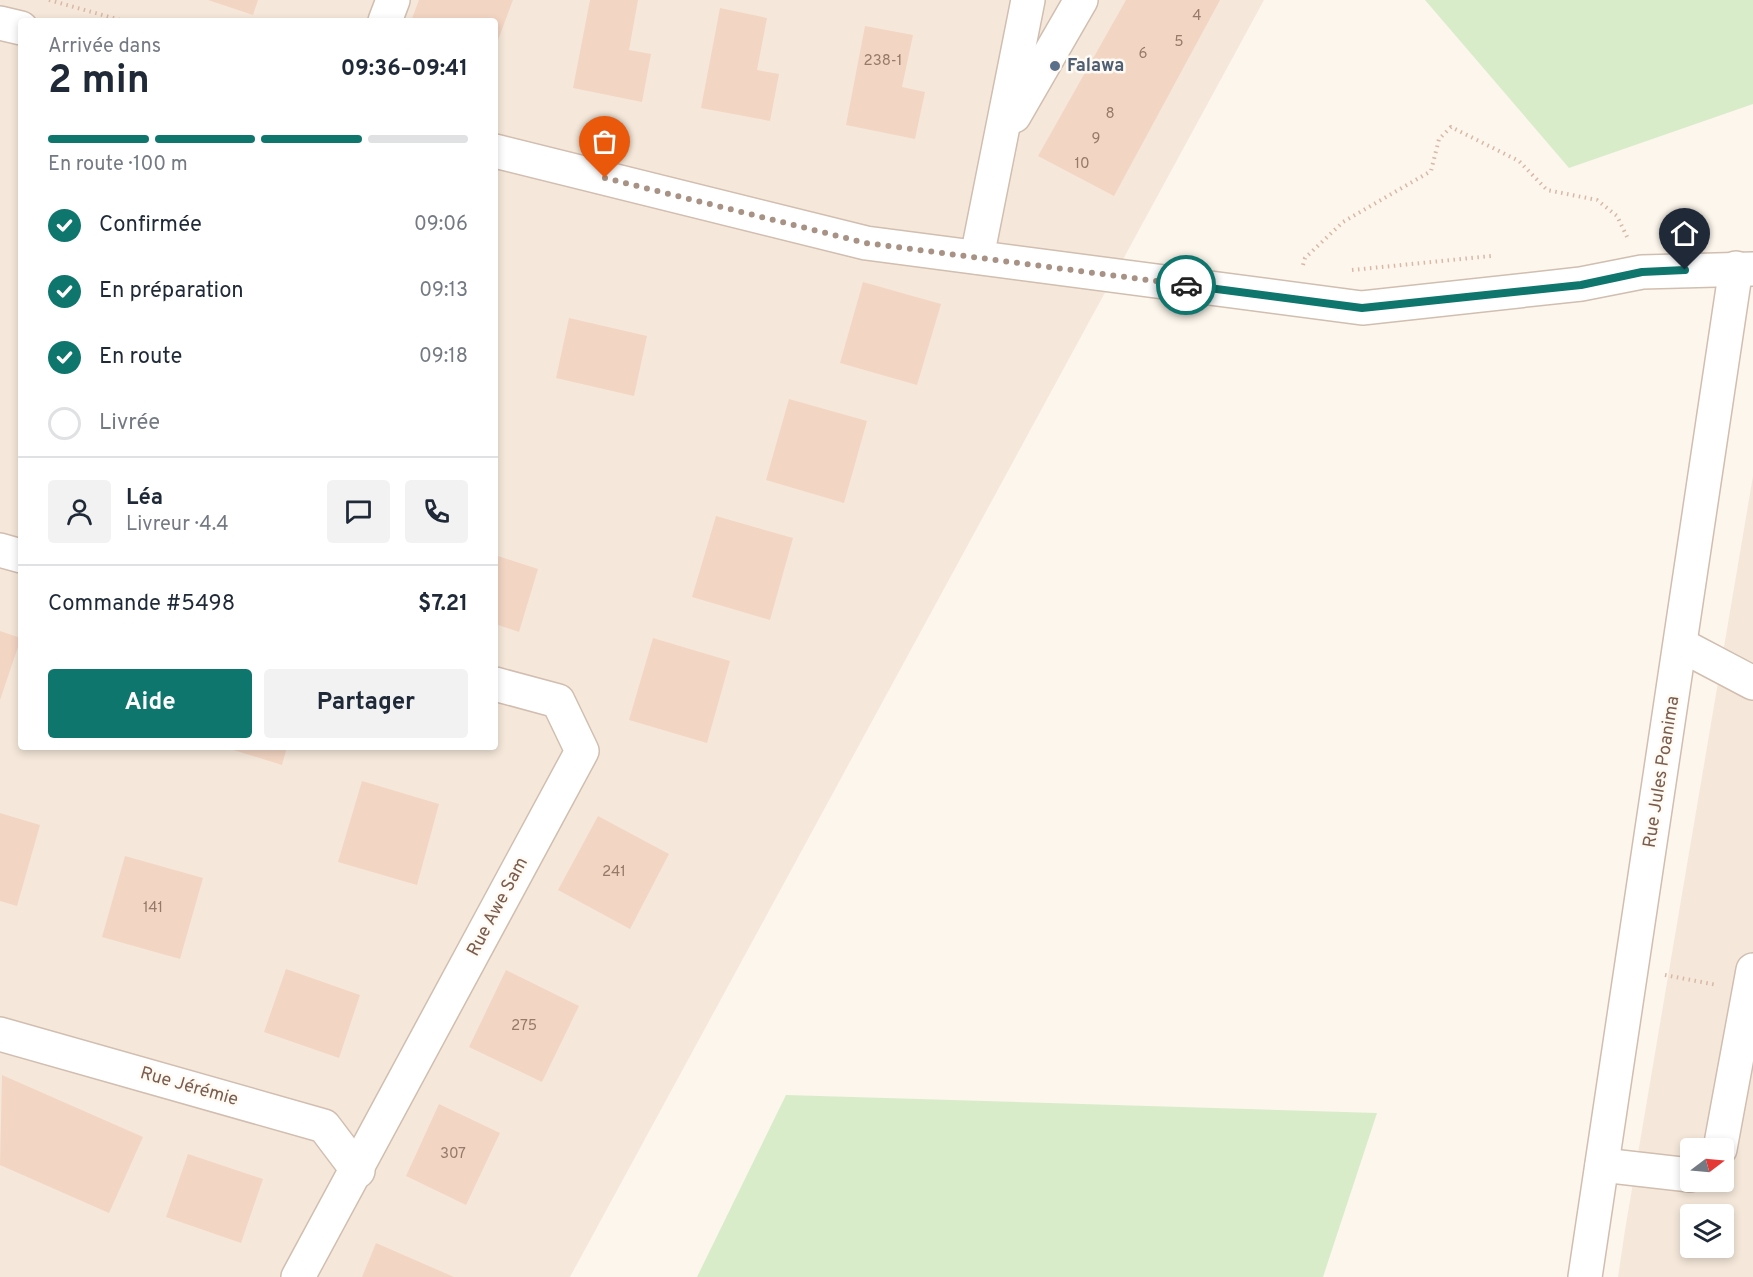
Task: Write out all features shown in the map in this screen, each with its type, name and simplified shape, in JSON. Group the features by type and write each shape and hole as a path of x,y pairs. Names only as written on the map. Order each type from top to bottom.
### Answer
{"street":[{"path":"386,18 393,0"},
{"path":"977,257 1003,136 1028,0"},
{"path":"1003,136 1081,0"},
{"path":"0,23 18,27"},
{"path":"498,152 866,243 1362,308 1581,285 1642,272 1744,268"},
{"name":"Rue Jules Poanima","path":"1585,1277 1681,645 1744,268"},
{"path":"0,550 18,555"},
{"path":"1681,645 1753,683"},
{"name":"Rue Awe Sam","path":"357,1171 582,751 558,701 498,685"},
{"path":"1722,1138 1751,980"},
{"name":"Rue Jérémie","path":"0,1034 324,1126 357,1171"},
{"path":"1602,1165 1680,1174"},
{"path":"298,1277 357,1171"}],"path":[{"path":"49,0 113,18"},
{"path":"1290,298 1305,258 1343,222 1431,171 1439,139 1451,127 1519,161 1547,190 1597,200 1617,216 1629,243"},
{"path":"1618,244 1640,244"},
{"path":"1346,270 1500,256"},
{"path":"1632,969 1751,980"}],"shaded area":[{"path":"0,0 1264,0 570,1277 0,1277"},
{"path":"1753,476 1753,1277 1618,1277 1625,1230"}],"green space":[{"path":"1425,0 1753,0 1753,104 1569,168"},
{"path":"786,1095 1377,1113 1323,1277 697,1277"}],"building":[{"path":"208,0 258,0 253,15"},
{"path":"419,0 513,0 498,40 498,18 412,18"},
{"path":"590,0 638,0 629,50 651,54 642,102 573,88"},
{"path":"1126,0 1220,0 1114,196 1038,156"},
{"path":"720,8 767,18 757,70 779,74 770,121 701,108"},
{"path":"865,26 913,35 902,87 925,92 915,139 846,125"},
{"path":"863,282 941,304 917,385 840,363"},
{"path":"569,318 647,336 634,396 556,378"},
{"path":"789,399 867,421 844,503 766,480"},
{"path":"716,516 793,538 770,620 692,597"},
{"path":"498,556 538,569 519,632 498,625"},
{"path":"0,631 18,637 18,647 0,700"},
{"path":"653,638 730,661 707,743 629,720"},
{"path":"234,750 286,750 282,765"},
{"path":"362,781 439,804 417,885 338,862"},
{"path":"0,813 40,825 17,906 0,901"},
{"path":"598,816 669,854 630,929 558,890"},
{"path":"125,856 203,878 180,959 102,937"},
{"path":"286,969 360,995 339,1058 264,1032"},
{"path":"506,970 579,1006 542,1082 469,1047"},
{"path":"2,1075 143,1137 109,1213 0,1165"},
{"path":"439,1104 500,1133 466,1205 406,1176"},
{"path":"188,1154 263,1179 241,1243 166,1217"},
{"path":"376,1243 454,1277 362,1277"}],"way so far":[{"path":"605,178 866,243 1186,285"}],"place":[{"name":"Falawa","path":"1055,66"}],"route":[{"path":"1186,285 1362,308 1581,285 1642,272 1685,270"}]}
